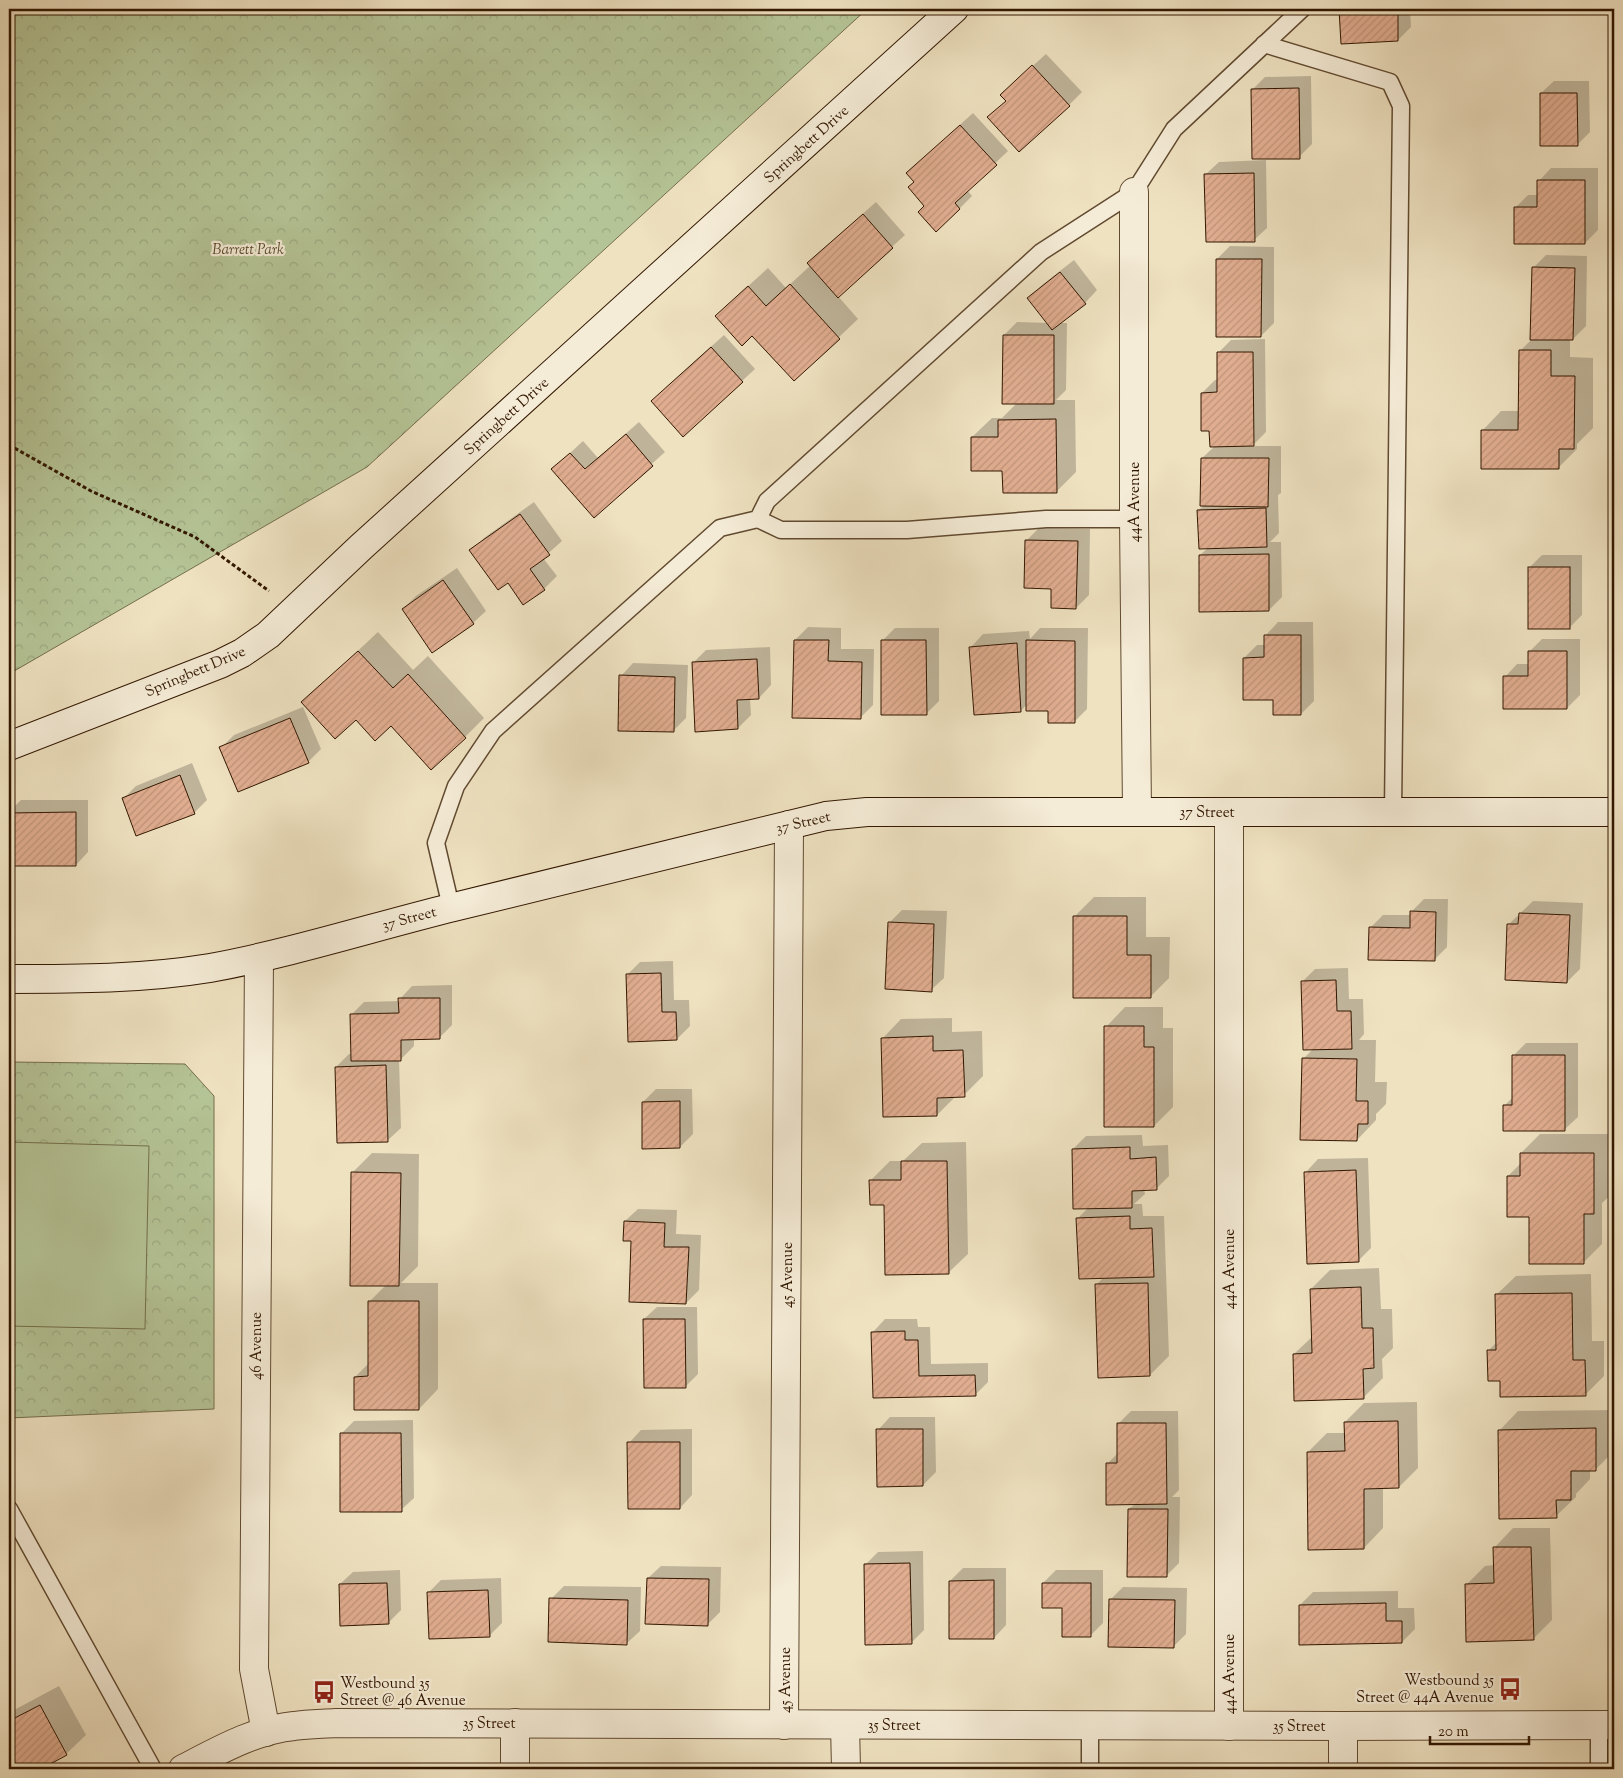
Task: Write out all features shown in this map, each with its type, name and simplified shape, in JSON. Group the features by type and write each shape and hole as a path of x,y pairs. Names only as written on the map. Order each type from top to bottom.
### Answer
{"street":[{"name":"Springbett Drive","path":"9,746 220,664 242,653 268,635 361,547 954,9"},
{"name":"44A Avenue","path":"1134,192 1134,519 1137,812"},
{"name":"37 Street","path":"9,979 113,978 191,970 259,958 451,907 826,816 867,812 1614,812"},
{"name":"44A Avenue","path":"1229,812 1229,1726"},
{"name":"45 Avenue","path":"784,1725 789,825"},
{"name":"46 Avenue","path":"259,958 254,1669 266,1732"},
{"name":"35 Street","path":"183,1769 228,1745 266,1732 292,1726 336,1723 1229,1726 1607,1725"},
{"path":"514,1723 514,1769"},
{"path":"845,1725 846,1769"},
{"path":"1343,1726 1343,1769"}],"lane":[{"path":"758,519 767,501 1040,252 1134,192 1174,129 1302,9"},
{"path":"1264,44 1390,82 1401,106 1393,812"},
{"path":"451,907 436,843 456,786 493,731 720,528 758,519 781,530 907,530 1046,519 1134,519"},
{"path":"9,1508 153,1769"},
{"path":"1090,1725 1090,1769"},
{"path":"1599,1769 1607,1725"}],"path":[{"path":"9,445 91,491 195,537 295,611"}],"green space":[{"name":"Barrett Park","path":"9,9 867,9 367,467 9,674"},
{"path":"9,1062 185,1064 214,1096 214,1409 9,1418"},
{"path":"9,1142 149,1146 145,1329 9,1326"}],"building":[{"path":"1339,9 1398,9 1398,41 1341,44"},
{"path":"1032,65 1070,106 1019,152 987,117 1006,101 1000,95"},
{"path":"1299,88 1300,159 1252,159 1251,89"},
{"path":"1540,93 1577,93 1578,146 1540,146"},
{"path":"960,125 997,165 955,203 960,209 936,232 918,212 924,206 908,187 914,182 906,173"},
{"path":"1254,173 1255,242 1206,242 1204,174"},
{"path":"1537,180 1585,180 1585,244 1514,244 1514,207 1537,207"},
{"path":"863,214 893,248 838,298 807,263"},
{"path":"1216,259 1262,259 1261,337 1216,337"},
{"path":"1532,267 1575,268 1573,340 1530,340"},
{"path":"1060,272 1086,304 1052,330 1027,298"},
{"path":"790,284 840,339 794,381 752,336 742,346 715,316 748,286 766,306"},
{"path":"1003,335 1054,335 1054,404 1002,404"},
{"path":"711,347 743,382 683,437 651,401"},
{"path":"1519,350 1551,350 1551,376 1575,376 1574,449 1559,449 1559,469 1481,469 1481,430 1518,430"},
{"path":"1217,352 1253,352 1254,446 1210,447 1209,431 1201,431 1201,393 1217,392"},
{"path":"1056,419 1057,493 1003,493 1002,471 971,471 971,437 998,437 998,420"},
{"path":"626,434 653,466 594,518 551,469 570,453 585,469"},
{"path":"1201,458 1269,458 1268,507 1200,506"},
{"path":"1266,508 1267,547 1199,549 1197,510"},
{"path":"520,514 550,555 530,569 545,590 523,605 508,583 498,590 469,550"},
{"path":"1025,540 1078,541 1076,609 1051,608 1051,589 1024,588"},
{"path":"1269,554 1269,611 1199,612 1199,555"},
{"path":"1528,567 1570,567 1570,629 1528,629"},
{"path":"443,580 474,624 432,653 402,609"},
{"path":"1264,635 1301,635 1301,715 1273,715 1273,700 1243,700 1243,658 1264,657"},
{"path":"794,640 829,640 828,661 862,662 861,719 792,718"},
{"path":"881,640 926,640 927,715 881,715"},
{"path":"1026,640 1075,641 1075,723 1048,723 1048,711 1026,711"},
{"path":"1017,643 1021,712 974,715 969,647"},
{"path":"358,651 393,688 408,674 466,738 431,770 391,726 375,741 356,720 335,739 301,702"},
{"path":"1528,651 1567,651 1567,709 1503,709 1503,676 1528,676"},
{"path":"757,659 759,699 737,700 738,729 695,732 692,662"},
{"path":"619,675 675,677 674,732 618,731"},
{"path":"290,718 309,763 238,792 219,747"},
{"path":"180,775 195,814 136,836 122,798"},
{"path":"76,812 76,866 9,866 9,813"},
{"path":"1410,911 1436,912 1435,961 1368,960 1369,927 1410,928"},
{"path":"1519,913 1570,915 1567,983 1505,980 1507,924 1518,924"},
{"path":"1073,916 1127,916 1127,955 1151,955 1151,998 1073,998"},
{"path":"888,922 934,924 932,992 885,989"},
{"path":"661,973 662,1012 676,1012 677,1040 628,1042 626,974"},
{"path":"1336,980 1337,1011 1351,1011 1352,1049 1303,1050 1301,981"},
{"path":"398,998 440,998 440,1039 401,1040 401,1061 351,1061 350,1014 399,1013"},
{"path":"1104,1026 1144,1026 1144,1047 1154,1047 1154,1127 1104,1127"},
{"path":"933,1036 933,1051 963,1050 965,1097 937,1098 937,1116 883,1117 881,1038"},
{"path":"1512,1055 1565,1055 1565,1131 1503,1131 1503,1105 1512,1105"},
{"path":"1302,1058 1357,1059 1356,1101 1368,1101 1368,1124 1358,1124 1357,1141 1300,1140"},
{"path":"386,1065 388,1142 337,1143 335,1067"},
{"path":"680,1101 680,1148 642,1149 642,1102"},
{"path":"1130,1147 1130,1159 1156,1157 1157,1190 1132,1191 1132,1208 1073,1209 1072,1149"},
{"path":"1520,1153 1594,1153 1594,1214 1584,1214 1584,1264 1529,1264 1529,1217 1507,1217 1507,1176 1520,1176"},
{"path":"901,1161 947,1161 949,1274 885,1275 884,1205 870,1205 869,1180 901,1180"},
{"path":"1356,1170 1359,1262 1307,1264 1304,1172"},
{"path":"351,1172 401,1173 399,1286 350,1286"},
{"path":"1130,1216 1130,1229 1152,1228 1154,1277 1079,1279 1076,1218"},
{"path":"624,1221 665,1223 664,1247 689,1247 686,1304 629,1302 631,1241 623,1241"},
{"path":"1148,1283 1150,1376 1098,1378 1095,1284"},
{"path":"1361,1287 1362,1328 1373,1328 1374,1368 1363,1369 1364,1399 1294,1401 1293,1354 1312,1353 1310,1289"},
{"path":"1572,1293 1573,1360 1585,1360 1586,1396 1500,1397 1500,1381 1488,1381 1487,1350 1496,1350 1495,1294"},
{"path":"368,1301 419,1301 419,1410 354,1410 354,1377 368,1376"},
{"path":"643,1319 685,1319 686,1388 644,1388"},
{"path":"905,1331 905,1340 918,1340 919,1376 975,1375 976,1396 873,1398 871,1332"},
{"path":"1398,1421 1399,1488 1364,1489 1364,1549 1308,1550 1307,1452 1345,1451 1344,1422"},
{"path":"1117,1423 1166,1423 1167,1504 1106,1505 1106,1463 1117,1463"},
{"path":"1596,1428 1596,1471 1571,1471 1571,1500 1556,1500 1557,1518 1499,1519 1498,1430"},
{"path":"876,1429 923,1429 923,1486 877,1487"},
{"path":"340,1433 401,1433 402,1512 340,1512"},
{"path":"627,1442 680,1442 680,1509 628,1509"},
{"path":"1128,1509 1168,1509 1167,1577 1127,1577"},
{"path":"1493,1547 1531,1547 1534,1640 1466,1642 1465,1584 1494,1583"},
{"path":"910,1563 912,1644 865,1645 864,1564"},
{"path":"647,1578 709,1579 708,1626 645,1624"},
{"path":"994,1580 994,1639 949,1639 949,1581"},
{"path":"387,1583 389,1624 340,1626 339,1584"},
{"path":"1042,1583 1091,1583 1091,1637 1062,1637 1062,1608 1042,1608"},
{"path":"488,1590 490,1637 429,1639 427,1592"},
{"path":"549,1598 628,1600 627,1645 548,1642"},
{"path":"1109,1599 1175,1600 1174,1648 1108,1647"},
{"path":"1386,1603 1386,1621 1402,1621 1402,1643 1299,1645 1299,1605"},
{"path":"40,1705 67,1755 41,1769 9,1769 9,1721"}],"place":[{"name":"Westbound 35 Street @ 44A Avenue","path":"1510,1689"},
{"name":"Westbound 35 Street @ 46 Avenue","path":"324,1692"}]}
